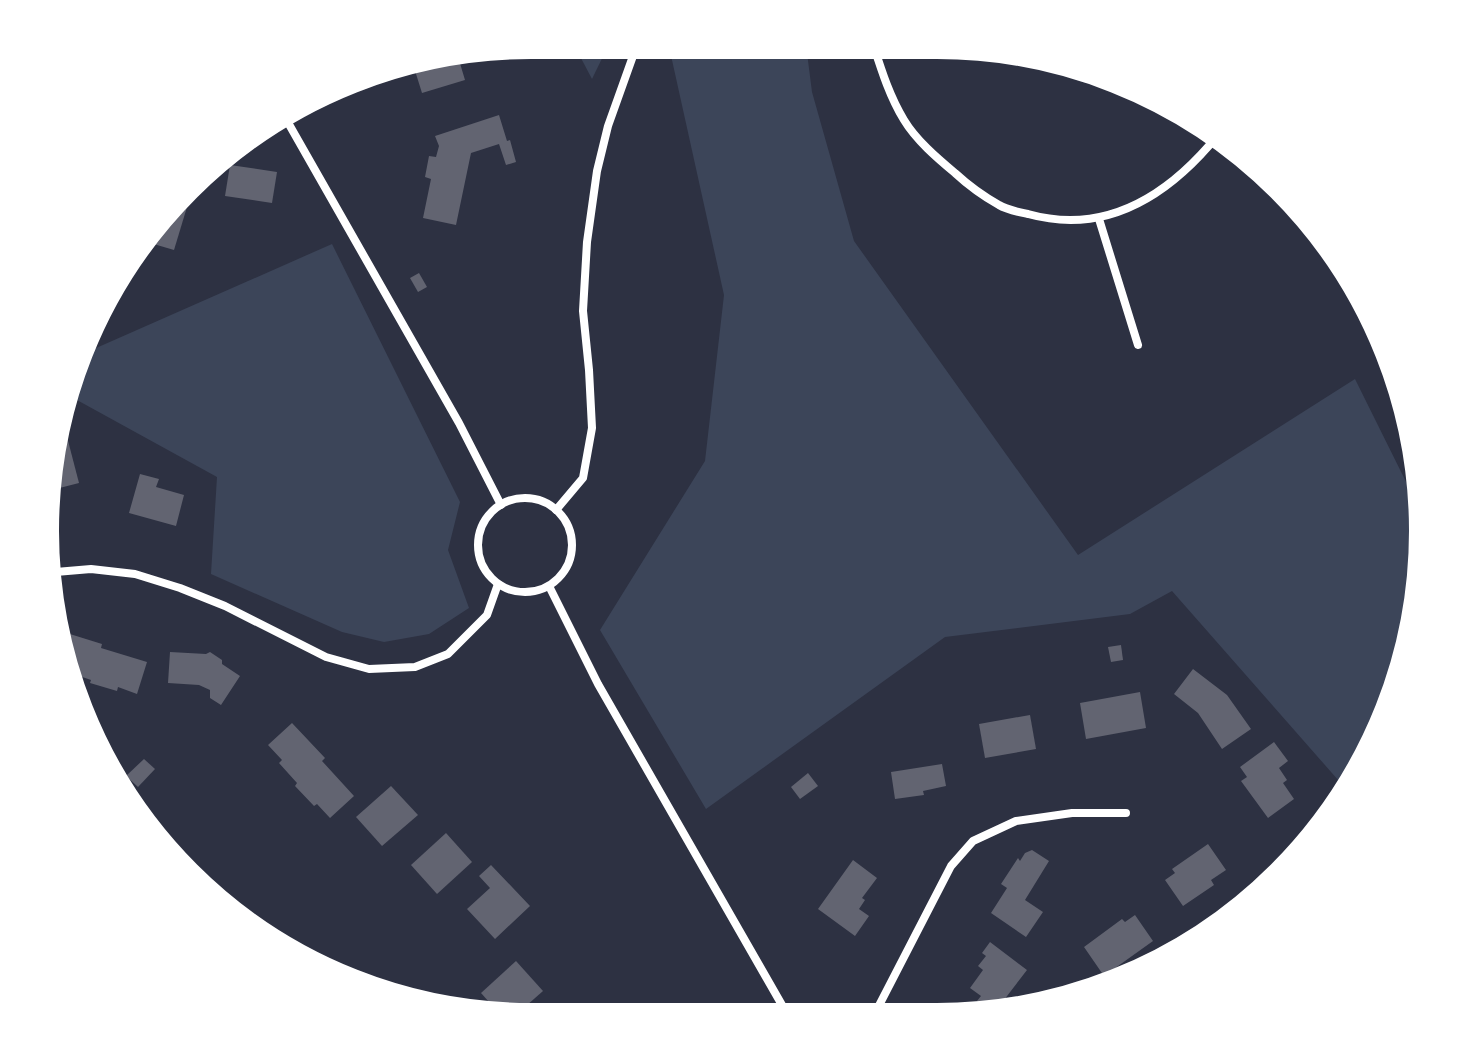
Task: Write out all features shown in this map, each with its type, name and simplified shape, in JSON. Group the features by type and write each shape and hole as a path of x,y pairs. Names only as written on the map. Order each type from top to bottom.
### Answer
{"street":[{"path":"556,510 583,478 592,428 583,311 587,242 597,171 608,126 634,54"},
{"path":"876,54 905,122 935,156 1002,207 1040,218 1076,222 1121,212 1180,176 1213,142"},
{"path":"287,121 459,423 501,505"},
{"path":"1099,219 1138,345"},
{"path":"529,498 556,510 571,535 572,550 560,576 549,586 523,592 498,584 487,573 480,559 478,544 481,528 489,515 515,499 529,498"},
{"path":"56,572 91,569 135,574 225,606 326,657 369,669 415,667 448,654 487,615 498,584"},
{"path":"549,586 598,684 784,1008"},
{"path":"878,1008 951,866 973,841 1016,821 1072,813 1126,813"}],"shaded area":[{"path":"579,54 604,54 592,79"},
{"path":"671,54 807,54 812,92 854,241 1078,555 1355,379 1413,495 1413,562 1405,624 1389,684 1365,742 1341,784 1172,591 1130,614 945,637 706,809 600,630 705,461 724,295"},
{"path":"332,244 460,502 448,550 469,608 429,634 384,642 342,632 211,574 217,477 73,398 89,351"}],"building":[{"path":"459,60 465,80 422,93 414,69"},
{"path":"499,115 516,162 506,165 499,144 471,153 456,225 423,218 431,179 425,177 429,156 436,157 439,146 435,136"},
{"path":"230,165 277,172 272,203 225,196"},
{"path":"182,206 187,207 174,250 151,243"},
{"path":"419,273 427,287 418,292 410,278"},
{"path":"64,433 79,483 56,489 58,469"},
{"path":"140,474 159,479 156,487 184,495 176,526 129,513"},
{"path":"65,632 102,644 101,648 147,662 137,694 118,687 117,691 90,683 91,680 76,675"},
{"path":"1121,645 1123,660 1111,662 1108,647"},
{"path":"170,652 210,652 240,676 221,705 210,698 210,690 199,685 168,683"},
{"path":"1193,669 1227,695 1251,729 1222,749 1198,713 1174,694"},
{"path":"1140,692 1146,728 1086,739 1080,703"},
{"path":"1030,715 1036,749 985,758 979,724"},
{"path":"292,723 325,758 322,761 354,796 330,818 295,786 297,783 279,763 282,760 268,745"},
{"path":"1274,742 1288,761 1279,768 1287,780 1283,783 1294,799 1268,818 1241,781 1247,777 1240,767"},
{"path":"144,759 155,769 138,787 126,776"},
{"path":"942,764 946,786 923,791 924,795 895,799 891,772"},
{"path":"808,773 818,786 800,799 791,787"},
{"path":"391,786 418,815 382,846 356,817"},
{"path":"446,833 472,862 437,894 411,865"},
{"path":"1208,844 1226,870 1211,880 1214,885 1183,906 1165,880 1175,873 1172,869"},
{"path":"1032,850 1049,861 1025,900 1043,912 1026,937 991,913 1007,888 1001,884 1018,858 1020,861 1025,853"},
{"path":"853,860 877,878 862,898 865,900 859,909 869,916 855,936 818,909"},
{"path":"491,865 530,906 495,939 467,909 490,888 479,876"},
{"path":"1135,915 1153,941 1104,976 1084,947 1122,919 1125,922"},
{"path":"990,942 1027,970 1001,1004 983,1006 977,1001 981,996 970,988 983,970 978,966 986,956 982,953"},
{"path":"516,961 543,991 524,1008 493,1006 481,993"}]}
